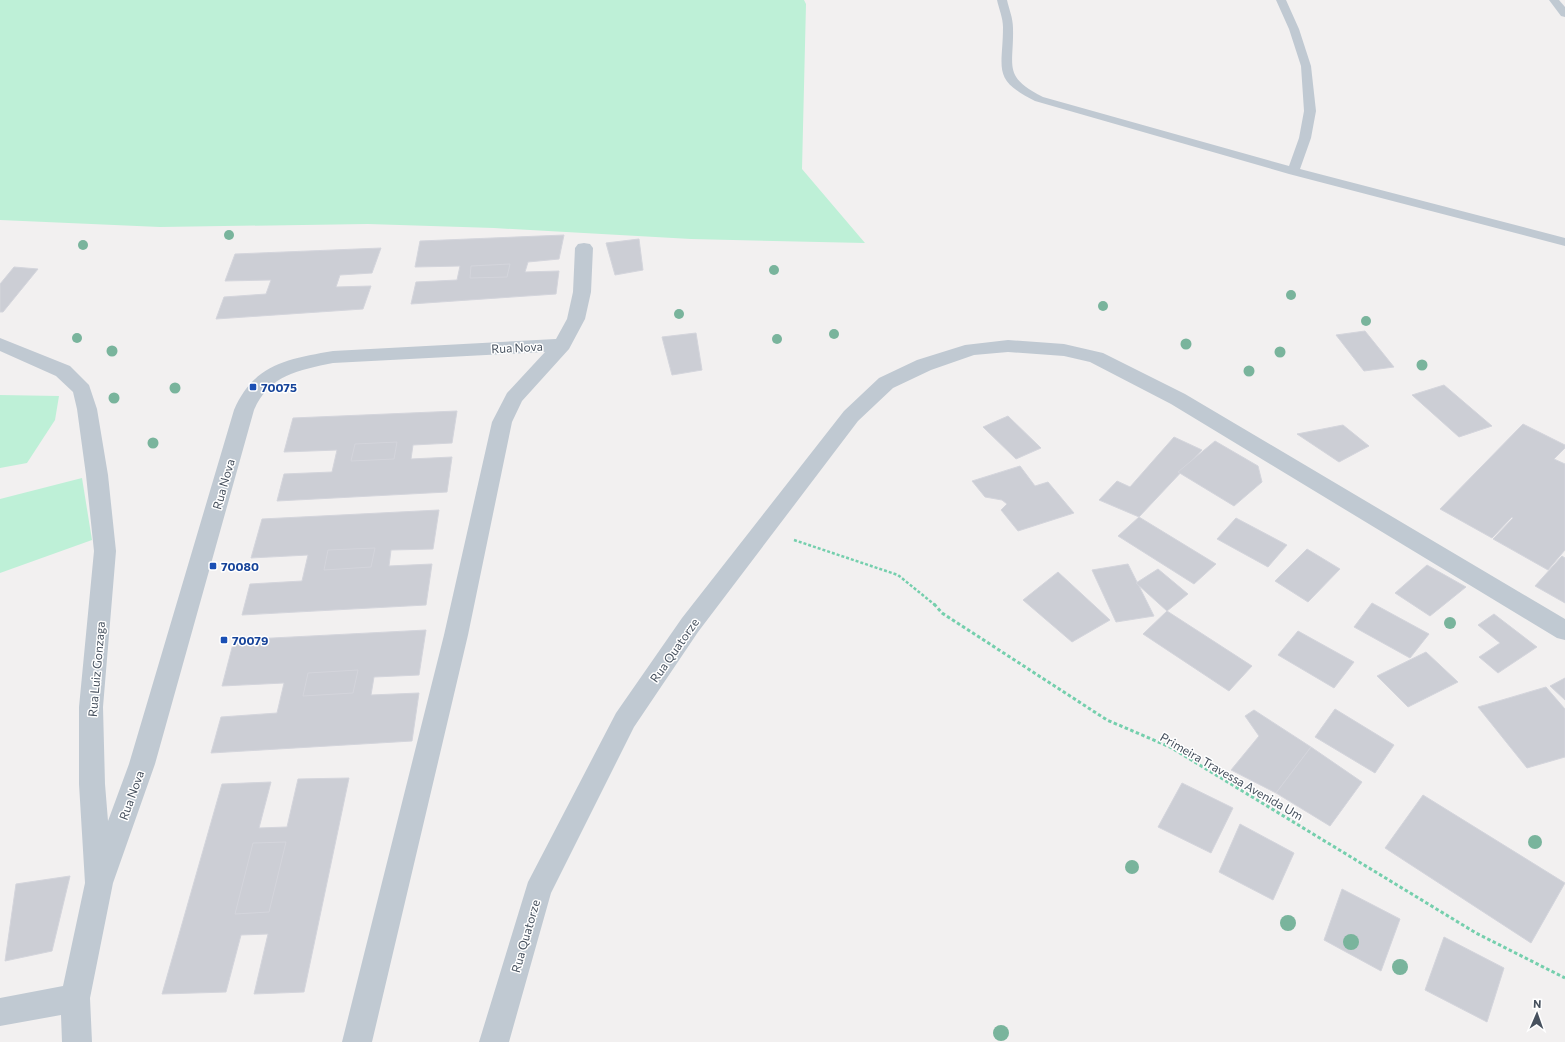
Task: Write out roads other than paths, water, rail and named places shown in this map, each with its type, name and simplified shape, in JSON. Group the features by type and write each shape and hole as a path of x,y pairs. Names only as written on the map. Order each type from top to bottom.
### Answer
{"street":[{"name":"Rua Nova","path":"357,1042 456,635 502,422 514,398 562,344 576,320 582,292 584,248"},
{"name":"Rua Luiz Gonzaga","path":"0,344 63,371 82,390 87,409 105,551 91,707 92,784 99,883 75,998 77,1042"},
{"name":"Rua Nova","path":"99,883 142,764 244,410 255,388 272,374 290,367 333,357 562,344"},
{"name":"Rua Quatorze","path":"494,1042 538,891 625,720 690,625 851,416 886,383 924,365 972,349 1008,346 1064,350 1096,357 1178,399 1565,631"},
{"path":"0,1012 75,998"}],"lane":[{"path":"1002,0 1008,26 1004,62 1013,84 1023,92 1066,108 1293,171 1565,242"},
{"path":"1281,0 1294,29 1306,66 1310,111 1305,138 1293,171"},
{"path":"1554,0 1565,14"}],"place":[{"name":"70075","path":"253,387"},
{"name":"70080","path":"213,566"},
{"name":"70079","path":"224,640"}]}
